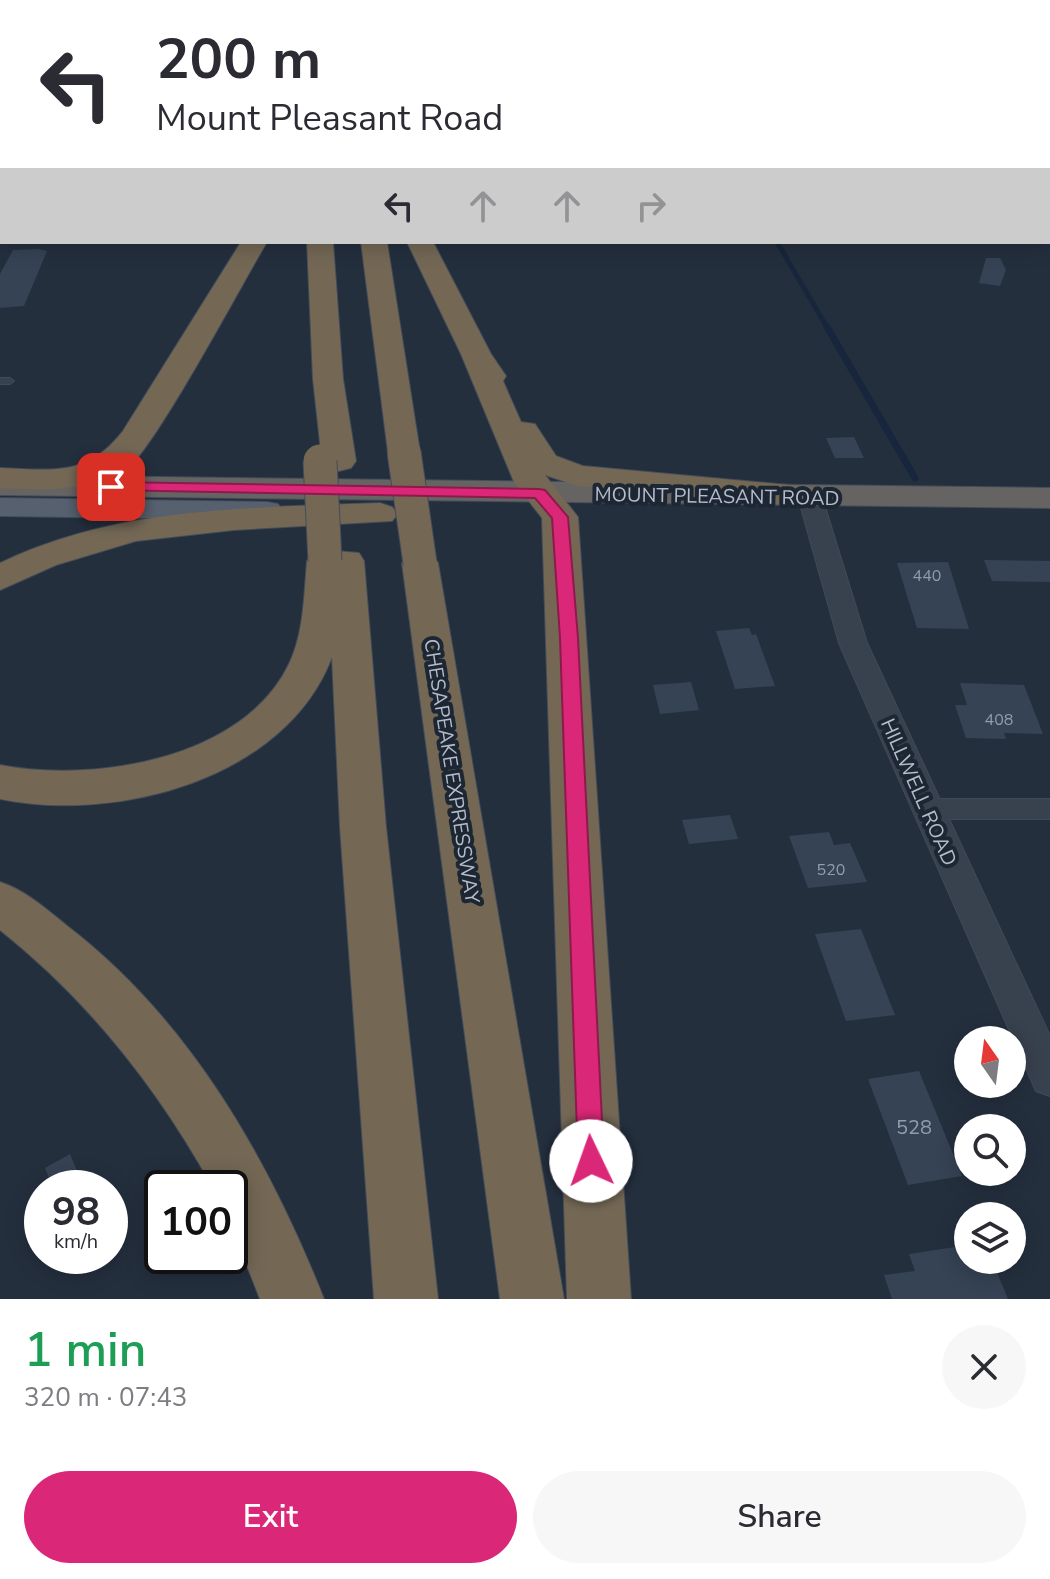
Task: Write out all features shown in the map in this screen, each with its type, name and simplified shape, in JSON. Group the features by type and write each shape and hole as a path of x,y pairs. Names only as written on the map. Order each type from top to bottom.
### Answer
{"highway":[{"path":"0,478 74,478 117,461 137,435 253,244"},
{"path":"320,244 336,561 406,1299"},
{"name":"CHESAPEAKE EXPRESSWAY","path":"374,244 532,1299"},
{"path":"421,244 476,354 493,400 550,505 599,1299"},
{"path":"476,354 506,397 536,456 559,471 814,508"},
{"name":"MOUNT PLEASANT ROAD","path":"0,485 550,505 814,508 1050,522"},
{"name":"MOUNT PLEASANT ROAD","path":"814,508 1050,498"},
{"name":"MOUNT PLEASANT ROAD","path":"380,514 550,505"},
{"path":"0,578 58,551 150,528 380,514"},
{"path":"0,782 29,790 69,793 117,788 168,774 211,757 287,701 307,669 336,561"},
{"path":"0,902 85,971 147,1040 199,1112 235,1175 292,1299"}],"main road":[{"name":"MOUNT PLEASANT ROAD","path":"0,507 380,514"}],"street":[{"name":"HILLWELL ROAD","path":"814,508 853,643 1050,1078"},
{"path":"926,809 1050,809"}],"building":[{"path":"13,250 47,251 24,306 0,308 0,274"},
{"path":"986,258 1000,258 1006,270 1000,286 979,283"},
{"path":"854,437 864,458 835,458 826,438"},
{"path":"984,560 1050,561 1050,582 992,581"},
{"path":"948,562 969,629 917,628 897,563"},
{"path":"749,628 752,635 756,634 775,686 735,689 716,631"},
{"path":"691,682 699,710 660,714 653,685"},
{"path":"960,683 1024,685 1043,734 1004,733 1006,739 966,738 955,705 967,705"},
{"path":"730,815 738,839 689,844 682,820"},
{"path":"829,832 834,845 850,843 867,882 808,888 789,836"},
{"path":"861,929 895,1015 846,1021 815,934"},
{"path":"919,1071 954,1156 954,1177 908,1185 868,1079"},
{"path":"70,1154 77,1170 46,1170"},
{"path":"954,1247 954,1274 998,1274 1008,1299 892,1299 884,1275 915,1271 909,1254"}],"waterway":[{"path":"778,244 828,329"},
{"path":"827,327 915,478"}],"route":[{"path":"111,487 539,493 560,517 569,638 591,1161"}]}
